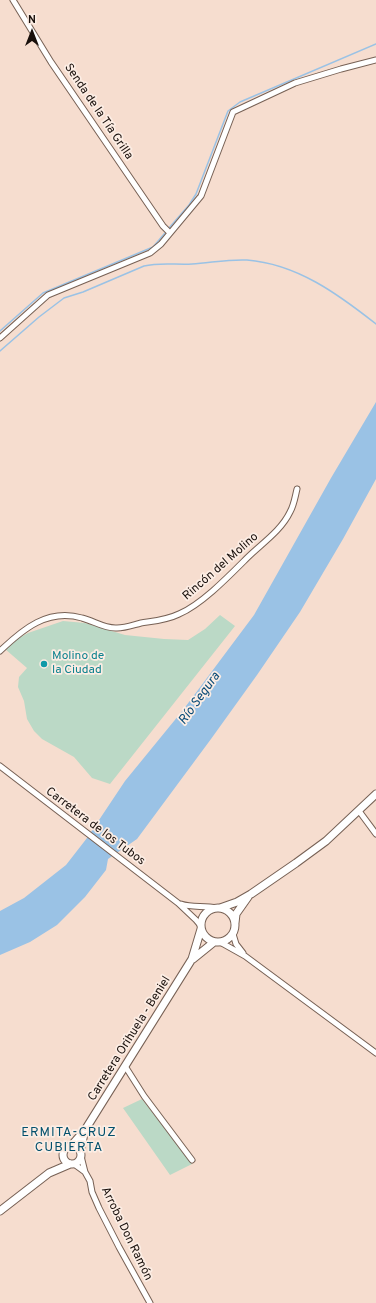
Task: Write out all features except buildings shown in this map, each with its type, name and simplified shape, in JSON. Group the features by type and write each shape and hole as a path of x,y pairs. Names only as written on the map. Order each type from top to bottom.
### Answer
{"main road":[{"path":"251,894 236,914 235,929 233,934 228,939 217,942 206,938 201,927 204,915 210,910 219,908 251,894 326,841 376,794"},
{"path":"219,908 230,913 235,923"},
{"name":"Carretera Orihuela - Beniel","path":"70,1147 86,1130 192,959 201,927"},
{"name":"Carretera Orihuela - Beniel","path":"192,959 217,942"},
{"name":"Carretera Orihuela - Beniel","path":"80,1154 86,1130"},
{"path":"0,1211 49,1173 63,1155 65,1150 70,1147 76,1148 80,1154 79,1161 49,1173"},
{"path":"63,1155 65,1160 72,1164"}],"street":[{"name":"Senda de la Tía Grilla","path":"13,0 51,62 163,226 170,233"},
{"path":"0,338 48,294 150,253 161,244 201,196 233,112 295,83 376,60"},
{"name":"Rincón del Molino","path":"0,651 26,629 45,618 57,615 70,615 105,626 117,628 161,620 180,614 221,583 276,531 290,512 297,489"},
{"name":"Carretera de los Tubos","path":"0,766 178,903 196,920 201,927"},
{"path":"359,811 376,834"},
{"path":"178,903 186,906 202,905 219,908"},
{"path":"233,934 236,944 244,956"},
{"path":"217,942 244,956 376,1053"},
{"path":"125,1066 144,1096 192,1160"},
{"name":"Arroba Don Ramón","path":"80,1154 85,1172 90,1181 92,1192 99,1208 150,1303"},
{"path":"72,1164 85,1172"}],"green space":[{"path":"220,615 235,626 110,784 92,778 74,757 42,739 34,731 27,719 24,701 18,687 19,677 27,668 5,649 17,639 28,633 63,621 85,623 125,635 188,640 205,629"},
{"path":"142,1099 192,1164 170,1175 123,1108"}],"water":[{"name":"Río Segura","path":"376,402 376,479 300,612 257,675 137,839 108,859 106,870 85,897 57,925 30,942 0,955 0,911 24,898 66,865 87,838 125,781 183,710 254,615 331,478"}],"waterway":[{"path":"169,228 189,205 196,194 228,111 240,102 376,44"},
{"path":"0,331 43,293 153,247 165,233"},
{"path":"0,351 39,317 64,298 83,292 144,266 156,264 192,264 247,260 283,267 316,282 347,302 376,324"}],"place":[{"name":"Molino de la Ciudad","path":"44,664"}],"district":[{"name":"ERMITA-CRUZ CUBIERTA","path":"69,1140"}]}
